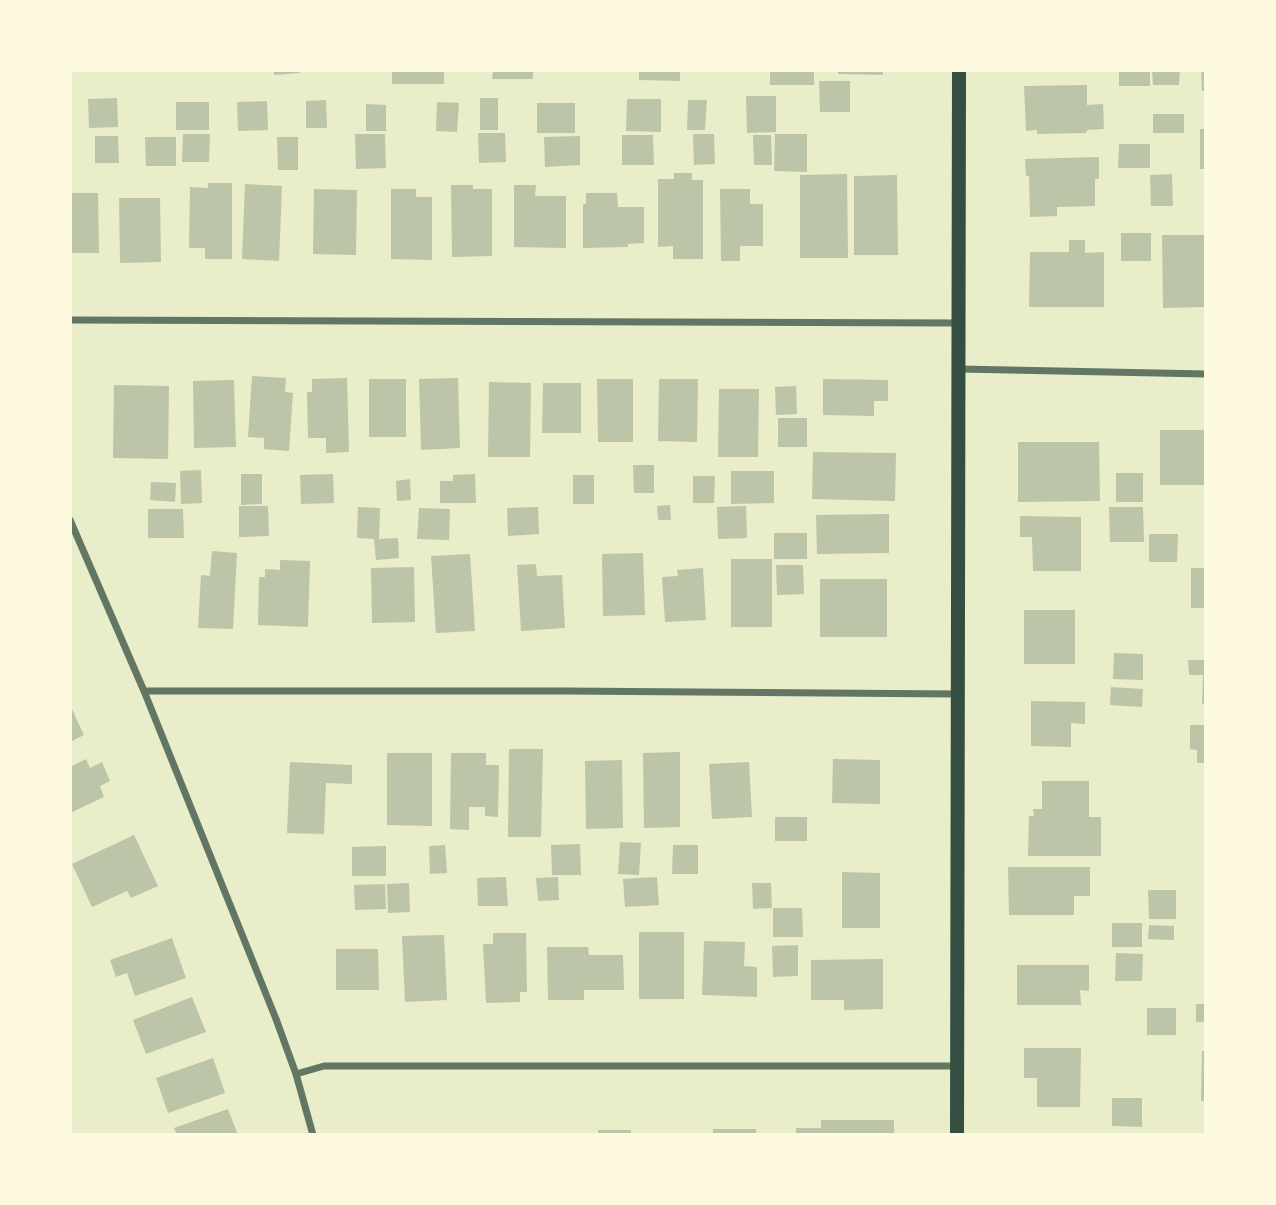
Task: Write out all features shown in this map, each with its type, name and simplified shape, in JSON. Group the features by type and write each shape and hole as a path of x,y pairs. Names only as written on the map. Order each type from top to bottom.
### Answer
{"main road":[{"path":"957,1135 959,70"}],"street":[{"path":"70,320 959,323"},
{"path":"959,369 1206,374"},
{"path":"70,520 144,691 276,1019 296,1074 313,1135"},
{"path":"144,691 958,694"},
{"path":"296,1074 324,1066 956,1066"}],"building":[{"path":"274,70 300,70 300,73 274,75"},
{"path":"392,70 444,70 444,84 392,84"},
{"path":"493,70 533,70 533,79 492,79"},
{"path":"639,70 680,70 680,81 639,80"},
{"path":"770,70 814,70 814,85 770,85"},
{"path":"838,70 883,70 883,75 838,74"},
{"path":"1119,70 1150,70 1150,86 1119,86"},
{"path":"1152,70 1180,70 1179,85 1153,85"},
{"path":"1201,70 1206,70 1206,91 1202,91"},
{"path":"819,81 850,81 850,112 820,112"},
{"path":"1087,85 1087,105 1103,104 1104,129 1087,130 1086,133 1037,134 1037,130 1026,131 1024,86"},
{"path":"746,96 776,96 776,132 747,133"},
{"path":"117,98 118,127 89,128 88,99"},
{"path":"480,98 498,98 498,130 480,130"},
{"path":"627,99 661,99 661,132 626,131"},
{"path":"326,100 327,128 306,128 306,101"},
{"path":"688,100 707,100 705,130 687,130"},
{"path":"267,101 268,130 238,131 237,102"},
{"path":"176,102 209,102 209,130 176,130"},
{"path":"437,102 459,103 457,132 436,131"},
{"path":"537,103 575,103 575,133 537,133"},
{"path":"366,104 386,105 386,131 366,131"},
{"path":"1153,114 1184,114 1184,133 1153,133"},
{"path":"1200,129 1206,129 1206,169 1200,169"},
{"path":"478,133 505,133 506,162 479,163"},
{"path":"183,134 210,134 209,162 182,162"},
{"path":"355,134 385,134 386,168 356,169"},
{"path":"693,134 714,134 715,164 694,165"},
{"path":"775,134 807,134 807,172 774,171"},
{"path":"622,135 653,135 654,165 622,165"},
{"path":"753,135 771,135 772,165 754,165"},
{"path":"95,136 118,136 119,163 95,163"},
{"path":"580,136 580,165 545,167 544,137"},
{"path":"145,137 176,137 176,166 146,166"},
{"path":"277,137 298,137 298,170 278,170"},
{"path":"1119,144 1150,144 1150,168 1118,168"},
{"path":"1099,157 1099,179 1095,179 1095,206 1057,207 1057,216 1030,217 1029,176 1026,176 1025,159"},
{"path":"674,173 692,173 692,180 703,180 703,259 673,259 673,246 658,247 658,179 674,179"},
{"path":"847,174 848,258 800,258 800,175"},
{"path":"1172,174 1173,206 1151,206 1150,175"},
{"path":"897,175 898,255 854,255 854,176"},
{"path":"208,183 232,183 232,259 205,259 205,248 189,248 190,187 208,188"},
{"path":"245,184 282,186 279,261 242,259"},
{"path":"451,185 473,185 473,189 492,189 492,256 452,257"},
{"path":"514,185 536,185 535,196 566,196 566,248 514,247"},
{"path":"314,189 357,190 356,255 313,254"},
{"path":"391,189 416,189 416,197 432,197 432,260 391,259"},
{"path":"720,189 750,189 750,204 763,204 763,246 740,246 740,261 721,261"},
{"path":"70,193 98,193 99,253 70,253"},
{"path":"586,193 617,193 618,207 644,207 644,243 628,244 628,247 583,248 583,204 586,204"},
{"path":"119,198 160,198 161,262 120,263"},
{"path":"1121,233 1151,233 1151,261 1121,261"},
{"path":"1162,235 1205,235 1206,307 1163,308"},
{"path":"1069,240 1085,240 1085,253 1104,252 1104,307 1029,307 1030,252 1069,252"},
{"path":"252,376 286,378 285,392 293,393 289,451 264,449 264,438 248,437"},
{"path":"347,378 349,452 326,453 326,438 308,438 307,392 312,392 312,379"},
{"path":"458,378 460,448 421,450 419,379"},
{"path":"369,379 406,379 406,437 369,437"},
{"path":"597,379 633,379 633,442 598,442"},
{"path":"659,379 698,379 697,442 658,441"},
{"path":"823,379 888,380 888,401 874,401 874,416 823,415"},
{"path":"234,380 236,447 194,448 193,381"},
{"path":"489,382 531,383 530,457 488,457"},
{"path":"543,383 581,383 581,433 542,433"},
{"path":"114,385 169,386 168,459 113,458"},
{"path":"796,386 797,414 776,415 775,387"},
{"path":"719,389 759,389 758,457 718,457"},
{"path":"778,418 807,418 807,447 778,447"},
{"path":"1160,430 1206,430 1206,485 1160,485"},
{"path":"1018,442 1099,442 1100,501 1018,502"},
{"path":"813,452 896,453 895,501 812,499"},
{"path":"633,465 654,465 654,493 634,493"},
{"path":"201,470 202,503 181,504 180,471"},
{"path":"731,471 774,471 774,503 731,504"},
{"path":"1116,473 1143,473 1143,502 1116,502"},
{"path":"241,474 262,474 262,504 241,505"},
{"path":"333,474 334,503 301,504 300,475"},
{"path":"475,474 476,503 440,503 440,481 453,481 453,475"},
{"path":"573,475 594,475 594,504 573,504"},
{"path":"693,476 715,476 714,503 693,503"},
{"path":"410,479 411,500 397,501 396,481"},
{"path":"151,482 176,483 175,502 150,500"},
{"path":"670,505 671,520 658,520 657,506"},
{"path":"239,506 268,506 269,536 239,537"},
{"path":"746,506 747,538 718,539 717,507"},
{"path":"358,507 380,508 379,539 398,538 399,558 376,560 374,539 357,538"},
{"path":"538,507 539,534 508,536 507,508"},
{"path":"1109,507 1143,507 1144,542 1110,542"},
{"path":"419,508 450,509 449,540 417,539"},
{"path":"148,509 183,509 184,538 148,538"},
{"path":"889,514 889,553 817,554 816,515"},
{"path":"1020,516 1081,517 1081,571 1033,571 1032,537 1020,537"},
{"path":"774,533 807,533 807,559 774,559"},
{"path":"1149,534 1178,534 1177,562 1149,562"},
{"path":"212,551 237,553 233,629 198,628 201,575 210,576"},
{"path":"643,553 645,615 603,616 602,554"},
{"path":"470,554 475,631 436,633 431,556"},
{"path":"731,559 772,559 772,627 731,627"},
{"path":"280,560 310,561 308,627 258,625 259,577 265,577 265,569 280,570"},
{"path":"536,564 537,576 562,575 565,628 521,631 517,565"},
{"path":"776,565 803,565 804,594 777,595"},
{"path":"414,567 415,622 372,623 371,568"},
{"path":"703,568 706,620 665,622 662,577 678,576 677,570"},
{"path":"1191,568 1206,568 1206,608 1191,608"},
{"path":"820,579 887,579 887,637 820,637"},
{"path":"1024,610 1075,610 1075,664 1024,664"},
{"path":"1114,653 1143,654 1143,680 1113,679"},
{"path":"1188,660 1206,660 1206,704 1202,704 1203,675 1189,675"},
{"path":"1111,687 1143,689 1142,707 1110,705"},
{"path":"1031,701 1085,702 1085,724 1071,723 1071,747 1031,746"},
{"path":"70,705 84,735 70,742"},
{"path":"1190,725 1206,725 1206,763 1197,763 1197,750 1190,749"},
{"path":"509,749 543,749 541,837 508,837"},
{"path":"680,752 680,827 644,828 643,753"},
{"path":"387,753 432,753 432,826 387,825"},
{"path":"451,753 486,753 486,765 499,765 498,817 485,816 485,807 469,807 469,830 450,829"},
{"path":"86,759 90,768 102,762 110,781 100,786 104,797 70,813 70,767"},
{"path":"833,759 880,760 880,804 832,803"},
{"path":"622,760 623,828 586,829 585,761"},
{"path":"290,762 352,765 352,784 326,783 324,834 287,833"},
{"path":"749,762 752,817 712,819 709,764"},
{"path":"1042,781 1089,781 1089,817 1101,817 1101,856 1028,856 1029,816 1034,816 1033,809 1042,809"},
{"path":"775,817 807,817 807,841 775,841"},
{"path":"134,835 158,886 131,898 127,891 92,907 72,864"},
{"path":"620,842 641,843 639,875 618,874"},
{"path":"580,844 581,875 552,875 551,845"},
{"path":"445,845 447,873 430,874 429,846"},
{"path":"673,845 698,845 698,874 672,874"},
{"path":"386,846 386,876 352,876 352,847"},
{"path":"1008,867 1090,867 1090,896 1074,896 1074,915 1009,915"},
{"path":"842,872 880,873 880,928 842,928"},
{"path":"506,877 508,906 478,906 477,878"},
{"path":"558,877 559,900 538,901 536,878"},
{"path":"657,877 659,905 625,907 623,879"},
{"path":"409,883 410,912 388,913 387,884"},
{"path":"752,883 771,883 772,908 753,909"},
{"path":"385,884 386,909 355,910 354,885"},
{"path":"1148,890 1176,890 1176,919 1149,919"},
{"path":"773,908 802,908 803,937 773,937"},
{"path":"1112,923 1142,923 1142,947 1112,947"},
{"path":"1149,925 1174,926 1174,940 1148,939"},
{"path":"639,932 684,932 684,999 639,999"},
{"path":"493,933 526,933 527,992 520,992 520,1002 486,1003 483,944 493,944"},
{"path":"444,935 447,1000 405,1002 402,936"},
{"path":"172,938 186,978 135,996 127,973 116,977 110,960"},
{"path":"704,941 745,942 744,966 757,967 757,997 702,995"},
{"path":"798,945 798,976 773,977 772,946"},
{"path":"547,947 588,947 589,955 623,955 624,990 584,990 584,1000 548,1000"},
{"path":"336,949 378,949 379,990 336,990"},
{"path":"1116,953 1143,954 1142,981 1115,981"},
{"path":"883,959 883,1009 844,1010 844,1000 811,1000 811,960"},
{"path":"1017,965 1089,965 1089,991 1080,990 1081,1005 1017,1005"},
{"path":"192,997 206,1032 146,1054 133,1020"},
{"path":"1196,1004 1206,1004 1206,1022 1196,1022"},
{"path":"1147,1008 1176,1008 1176,1035 1147,1035"},
{"path":"1024,1048 1081,1048 1080,1107 1037,1107 1037,1078 1024,1078"},
{"path":"1202,1051 1206,1051 1206,1101 1201,1101"},
{"path":"213,1058 225,1093 168,1113 156,1078"},
{"path":"1112,1098 1142,1098 1142,1127 1112,1126"},
{"path":"228,1109 238,1135 177,1135 174,1128"},
{"path":"821,1120 894,1120 894,1135 796,1135 796,1128 821,1128"},
{"path":"713,1129 756,1129 756,1135 713,1135"},
{"path":"598,1130 631,1130 631,1135 598,1135"}]}
